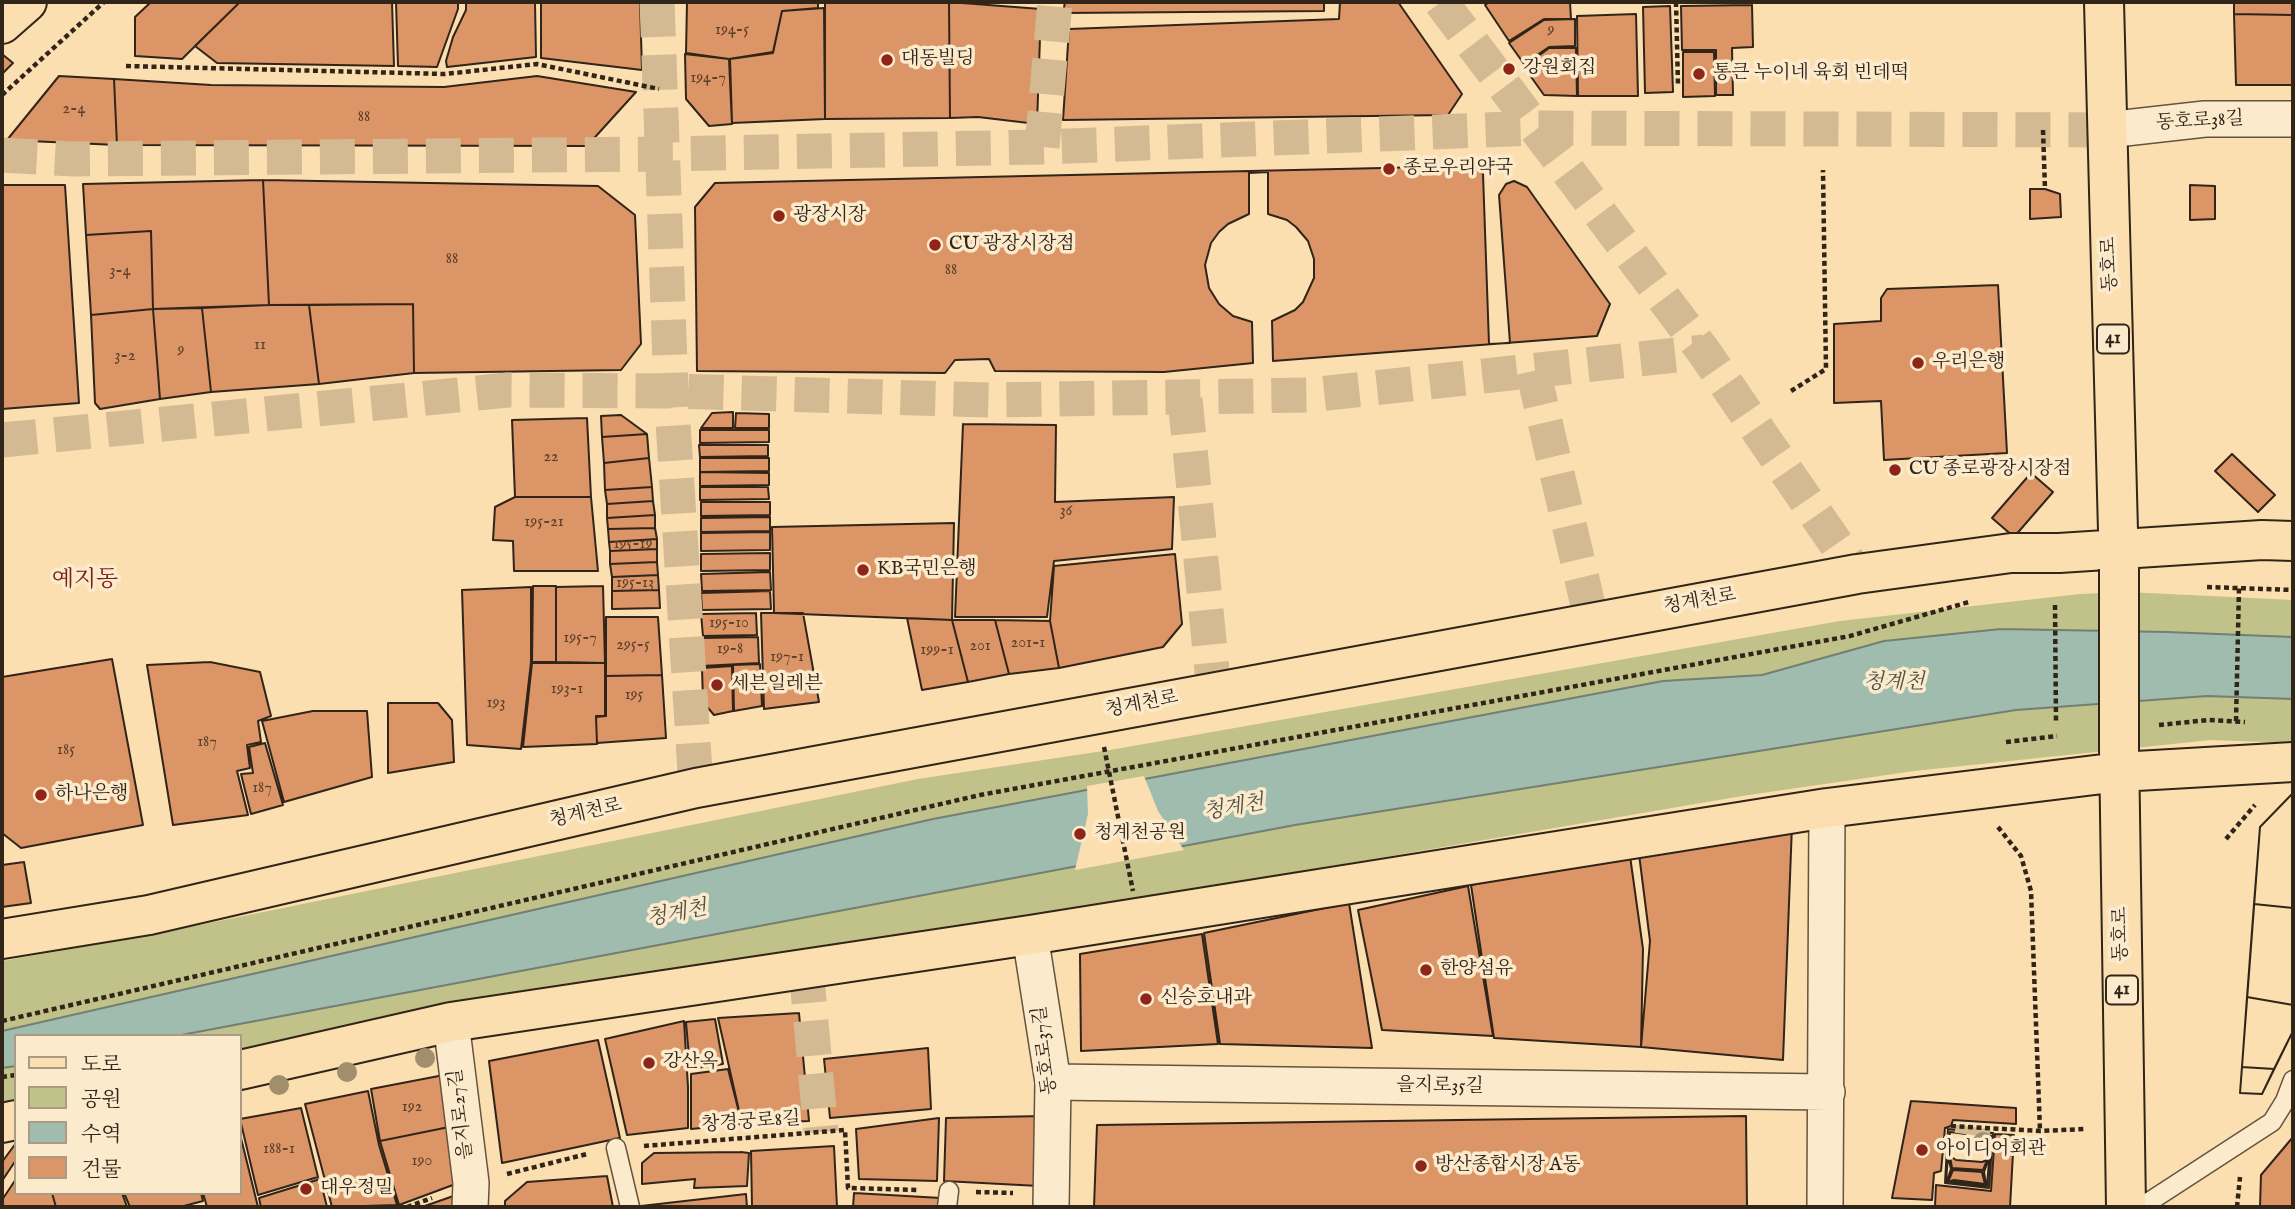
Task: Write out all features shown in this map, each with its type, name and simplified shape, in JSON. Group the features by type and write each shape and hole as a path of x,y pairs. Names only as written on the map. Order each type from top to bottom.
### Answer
{"main road":[{"path":"2,24 27,2"},
{"name":"동호로","path":"2104,2 2119,559"},
{"name":"청계천로","path":"2,940 149,915 696,788 1857,574 2011,553 2059,553 2119,559 2262,540 2293,541"},
{"name":"41","path":"2119,559 2119,759"},
{"path":"242,1070 452,1022 1030,935 2119,759 2293,761"},
{"name":"동호로","path":"2119,759 2126,1207"}],"street":[{"name":"동호로38길","path":"2107,130 2205,119 2293,119"},
{"path":"1825,1207 1827,808"},
{"name":"동호로37길","path":"1030,935 1053,1082 1051,1200"},
{"name":"을지로27길","path":"452,1022 470,1195"},
{"name":"을지로35길","path":"1053,1082 1827,1092"}],"lane":[{"path":"2141,1207 2272,1122 2285,1101 2293,1080"},
{"path":"616,1148 630,1207"}],"path":[{"path":"2,95 104,2"},
{"path":"1676,2 1674,35 1678,85"},
{"path":"126,66 446,74 537,64 659,89"},
{"path":"2043,130 2045,189"},
{"path":"1791,391 1826,369 1823,170"},
{"path":"2198,587 2293,590"},
{"path":"2236,721 2239,588"},
{"path":"2,1021 980,795 1850,636 1979,599"},
{"path":"2055,605 2056,721"},
{"path":"1104,747 1133,891"},
{"path":"1996,825 2021,856 2031,891 2040,1131"},
{"path":"1951,1126 2040,1131 2125,1127"},
{"name":"창경궁로8길","path":"407,1207 470,1195 616,1148 845,1130 848,1188 948,1199 1051,1200"}],"green space":[{"name":"청계천공원","path":"2127,592 2293,600 2293,743 2211,740 1914,771 1742,796 998,923 242,1058 242,1034 14,1034 14,1103 2,1106 2,961 150,935 918,779 1116,749 1840,621 2080,594"}],"water":[{"name":"청계천","path":"2001,629 2293,637 2293,699 2207,696 2016,710 1295,825 187,1034 14,1034 14,1066 2,1068 2,1031 933,819 1663,681 1762,675 1884,641"}],"pier":[{"path":"1144,776 1158,811 1184,850 1075,870 1088,814 1087,786"}],"building":[{"path":"151,2 240,2 182,59 135,56 135,17"},
{"path":"240,2 392,2 394,66 217,63 195,46"},
{"path":"396,2 458,2 458,9 437,67 398,66"},
{"path":"466,2 535,2 536,57 447,67 446,61 453,37 466,10"},
{"path":"541,2 640,2 642,70 541,58"},
{"path":"687,2 818,2 818,8 782,11 773,52 729,59 686,53"},
{"name":"대동빌딩","path":"825,2 949,2 950,118 825,119"},
{"path":"949,2 1041,9 1037,124 978,117 950,118"},
{"path":"1065,2 1324,2 1324,11 1063,13"},
{"path":"1340,2 1398,2 1462,94 1448,115 1063,120 1069,29 1339,19"},
{"path":"1490,2 1570,2 1571,19 1544,19 1509,41 1485,5"},
{"path":"2234,2 2293,2 2293,15 2234,14"},
{"path":"1752,5 1753,47 1732,48 1733,95 1716,95 1716,50 1682,50 1681,6"},
{"path":"1670,6 1673,92 1645,93 1643,7"},
{"path":"824,8 825,119 732,123 730,59 773,53 782,11"},
{"path":"1636,14 1638,96 1578,96 1577,16"},
{"path":"2234,14 2293,15 2293,85 2236,85"},
{"path":"1575,19 1575,46 1549,47 1524,64 1509,43 1544,20"},
{"path":"1549,48 1576,48 1577,96 1544,95 1524,67"},
{"name":"통큰 누이네 육회 빈데떡","path":"1683,52 1714,52 1715,96 1683,97"},
{"path":"2,54 13,63 2,74"},
{"path":"685,54 729,59 732,124 709,126 686,99"},
{"path":"59,76 114,79 117,145 7,140"},
{"path":"537,76 636,92 587,146 117,145 114,79 211,85 444,87"},
{"path":"1472,166 1483,174 1489,344 1273,361 1272,321 1295,310 1303,302 1314,278 1314,259 1308,241 1296,227 1287,220 1268,214 1268,172 1249,173 1249,214 1228,224 1219,232 1211,243 1205,265 1209,288 1219,304 1233,316 1252,322 1253,363 1164,372 995,371 989,359 955,360 945,373 697,371 695,207 715,183"},
{"path":"263,180 598,186 635,215 641,344 621,370 414,373 413,304 269,305"},
{"path":"263,180 269,305 153,309 151,231 86,235 83,184"},
{"path":"1514,181 1527,187 1610,304 1597,336 1510,343 1499,195 1506,184"},
{"path":"2,185 65,185 79,403 2,409"},
{"path":"2190,185 2215,186 2215,219 2190,220"},
{"path":"2030,189 2045,189 2060,194 2061,217 2030,219"},
{"path":"151,231 153,309 91,315 86,235"},
{"name":"우리은행","path":"1998,285 2007,453 1884,460 1881,401 1834,403 1834,324 1881,321 1881,298 1887,289"},
{"path":"413,304 414,373 319,384 309,305"},
{"path":"309,305 319,384 211,392 202,308"},
{"path":"202,308 211,392 160,399 153,309"},
{"path":"153,309 160,399 100,409 95,403 91,315"},
{"path":"733,412 733,428 701,428 712,413"},
{"path":"736,413 769,414 769,428 735,428"},
{"path":"621,415 647,434 602,437 601,416"},
{"path":"587,418 591,497 515,497 512,420"},
{"path":"963,424 1056,425 1055,502 1174,497 1172,549 1054,561 1047,617 955,617"},
{"path":"700,430 769,430 769,442 700,443"},
{"path":"647,434 649,458 604,463 602,437"},
{"path":"699,445 768,445 768,456 700,457"},
{"path":"2232,454 2275,495 2258,512 2215,471"},
{"path":"649,458 652,487 605,490 604,463"},
{"path":"700,458 769,458 769,471 700,472"},
{"path":"700,472 769,473 769,485 700,486"},
{"path":"2031,473 2053,492 2014,537 1992,518"},
{"path":"652,487 653,501 607,504 605,490"},
{"path":"700,487 768,487 769,499 700,500"},
{"path":"515,497 591,497 598,571 514,571 513,541 493,540 495,507"},
{"path":"653,501 655,515 607,518 607,504"},
{"path":"701,502 770,502 770,515 701,516"},
{"path":"655,515 655,528 608,529 607,518"},
{"path":"770,517 770,531 701,532 701,518"},
{"name":"KB국민은행","path":"954,523 952,620 774,613 772,527"},
{"path":"655,528 657,539 609,542 608,529"},
{"path":"770,532 770,550 701,551 701,533"},
{"path":"657,539 657,549 610,551 609,542"},
{"path":"657,549 657,562 610,564 610,551"},
{"path":"770,553 770,570 701,571 701,554"},
{"path":"1175,554 1182,624 1163,647 1059,668 1050,621 1054,566"},
{"path":"657,562 658,575 612,577 610,564"},
{"path":"770,572 771,590 702,591 701,574"},
{"path":"658,575 659,590 612,591 612,577"},
{"path":"533,586 556,586 556,662 532,662"},
{"path":"603,586 605,663 556,662 556,587"},
{"path":"531,587 531,662 521,749 467,745 462,590"},
{"path":"659,590 660,608 612,609 612,591"},
{"path":"770,591 771,609 702,610 701,593"},
{"path":"756,613 757,635 703,636 701,614"},
{"path":"761,613 803,613 819,702 764,709"},
{"path":"606,617 658,617 662,675 606,676"},
{"path":"907,618 952,620 968,682 922,690"},
{"path":"952,620 995,620 1009,674 968,682"},
{"path":"995,620 1050,621 1059,668 1009,674"},
{"path":"758,637 759,663 702,666 702,638"},
{"path":"112,659 143,825 21,848 2,833 2,677"},
{"path":"210,662 260,672 271,716 258,721 261,742 247,745 250,768 237,771 248,815 173,825 147,665"},
{"path":"532,663 605,663 605,716 596,716 597,744 523,747"},
{"path":"760,664 762,706 734,711 733,665"},
{"name":"세븐일레븐","path":"732,666 733,711 714,715 703,702 702,668"},
{"path":"662,675 666,738 597,743 596,717 606,716 606,676"},
{"path":"388,703 438,703 452,720 454,762 388,773"},
{"path":"313,711 367,711 372,777 284,802 262,721"},
{"path":"265,743 283,805 251,814 241,774 253,773 249,747"},
{"path":"2293,793 2293,1031 2262,1094 2240,1093 2260,827"},
{"path":"2293,793 2293,908 2254,904 2260,827"},
{"path":"1792,825 1783,1060 1641,1047 1650,941 1639,854"},
{"path":"1630,856 1643,949 1641,1047 1494,1038 1471,885"},
{"path":"24,862 31,903 2,907 2,865"},
{"name":"한양섬유","path":"1468,886 1493,1036 1382,1030 1358,910"},
{"path":"1349,903 1372,1048 1220,1044 1204,933"},
{"path":"2254,904 2293,908 2293,1005 2247,997"},
{"name":"신승호내과","path":"1202,934 1218,1044 1081,1051 1080,954"},
{"path":"2247,997 2293,1005 2293,1031 2274,1069 2242,1067"},
{"path":"799,1013 809,1121 742,1124 718,1018"},
{"path":"715,1019 723,1064 690,1069 686,1022"},
{"name":"강산옥","path":"684,1021 688,1128 627,1135 605,1039"},
{"path":"598,1040 620,1138 502,1163 489,1061"},
{"path":"928,1048 931,1109 830,1118 824,1059"},
{"path":"2242,1067 2274,1069 2262,1094 2240,1093"},
{"path":"728,1069 742,1124 691,1129 691,1074"},
{"path":"444,1075 454,1126 380,1141 371,1089"},
{"path":"368,1091 379,1145 397,1205 332,1207 305,1104"},
{"name":"아이디어회관","path":"1911,1101 2016,1108 2016,1124 1953,1120 1951,1126 1945,1128 1941,1171 1934,1173 1932,1200 1892,1198"},
{"path":"301,1108 318,1177 258,1195 242,1119"},
{"path":"1043,1116 1039,1186 944,1181 946,1118"},
{"name":"방산종합시장 A동","path":"1746,1116 1747,1207 1094,1207 1097,1125"},
{"path":"939,1118 937,1181 859,1179 856,1129"},
{"path":"454,1126 461,1182 399,1205 380,1141"},
{"path":"1948,1129 1965,1131 1966,1134 1950,1132 1946,1181 1987,1186 1991,1136 1978,1135 1979,1132 1993,1133 1989,1188 1945,1183"},
{"path":"1995,1134 2014,1135 2010,1207 1935,1206 1936,1185 1991,1191"},
{"path":"2293,1137 2293,1207 2260,1207 2261,1175"},
{"path":"242,1142 258,1207 207,1207 204,1195 242,1195"},
{"path":"14,1146 14,1163 2,1181 2,1162"},
{"path":"834,1146 837,1207 752,1207 751,1151"},
{"path":"654,1153 749,1153 747,1186 694,1188 695,1179 642,1184 642,1163"},
{"path":"1948,1156 1952,1168 1983,1170 1988,1161 1984,1172 1986,1184 1982,1172 1953,1170 1947,1181 1951,1169"},
{"path":"1950,1156 1956,1160 1987,1160 1983,1170 1952,1168"},
{"path":"1953,1170 1982,1172 1985,1184 1954,1180 1948,1182"},
{"path":"607,1176 613,1207 505,1207 505,1201 527,1182"},
{"name":"대우정밀","path":"320,1179 327,1207 261,1207 259,1198"},
{"path":"14,1182 14,1195 53,1195 56,1207 2,1207 2,1200"},
{"path":"462,1193 462,1207 422,1207"},
{"path":"854,1193 941,1198 940,1207 853,1207"},
{"path":"746,1194 747,1207 641,1206"},
{"path":"53,1195 123,1195 127,1207 56,1207"},
{"path":"125,1195 202,1195 203,1201 180,1207 130,1207"}],"tunnel":[{"path":"657,2 671,391 696,788"},
{"path":"1042,147 1055,2"},
{"path":"1441,2 1704,352 1857,574"},
{"path":"2,155 74,159 661,154 1042,147 1536,128 2107,130"},
{"path":"2,440 508,390 671,391 990,400 1310,395 1704,352"},
{"path":"1533,371 1592,622"},
{"path":"1185,399 1214,691"},
{"path":"806,968 821,1132"},
{"path":"1972,1135 1973,1127"}],"place":[{"name":"대동빌딩","path":"887,60"},
{"name":"강원회집","path":"1509,69"},
{"name":"통큰 누이네 육회 빈데떡","path":"1699,74"},
{"name":"종로우리약국","path":"1389,169"},
{"name":"광장시장","path":"779,216"},
{"name":"CU 광장시장점","path":"935,245"},
{"name":"우리은행","path":"1918,363"},
{"name":"CU 종로광장시장점","path":"1895,470"},
{"name":"KB국민은행","path":"863,570"},
{"name":"세븐일레븐","path":"717,685"},
{"name":"하나은행","path":"41,795"},
{"name":"청계천공원","path":"1080,834"},
{"name":"한양섬유","path":"1426,970"},
{"name":"신승호내과","path":"1146,999"},
{"name":"강산옥","path":"649,1063"},
{"name":"아이디어회관","path":"1922,1150"},
{"name":"방산종합시장 A동","path":"1421,1166"},
{"name":"대우정밀","path":"306,1189"}],"district":[{"name":"예지동","path":"85,581"}]}
